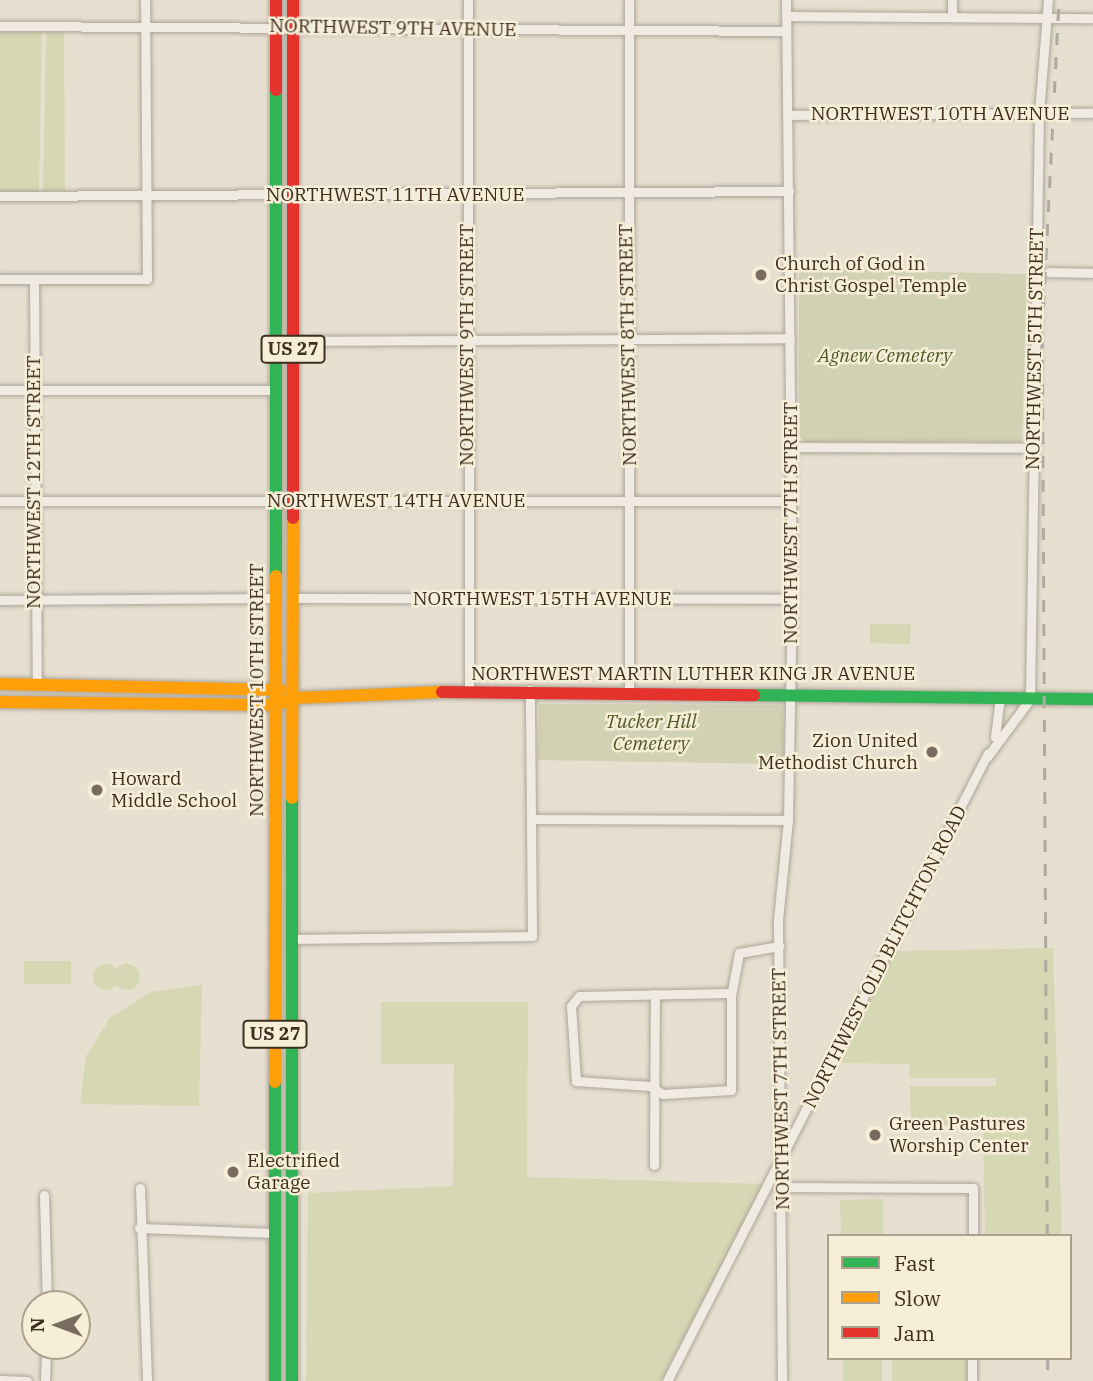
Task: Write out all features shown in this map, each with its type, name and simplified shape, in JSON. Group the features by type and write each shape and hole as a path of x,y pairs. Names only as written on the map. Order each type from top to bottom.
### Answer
{"main road":[{"name":"NORTHWEST 10TH STREET","path":"275,1381 276,0"},
{"name":"NORTHWEST 10TH STREET","path":"292,1381 293,0"},
{"path":"0,684 275,687 294,698"},
{"name":"NORTHWEST MARTIN LUTHER KING JR AVENUE","path":"0,702 276,705 294,698 469,691 791,690 1093,699"},
{"path":"275,1186 293,1186"}],"street":[{"path":"0,279 147,279 145,0"},
{"name":"NORTHWEST 9TH STREET","path":"468,0 469,691"},
{"name":"NORTHWEST 8TH STREET","path":"629,0 625,341 631,501 629,691"},
{"name":"NORTHWEST 7TH STREET","path":"782,1381 784,1155 779,946 788,820 792,599 786,0"},
{"path":"952,0 952,17"},
{"name":"NORTHWEST 5TH STREET","path":"1030,699 1039,114 1048,0"},
{"path":"786,16 1093,18"},
{"name":"NORTHWEST 9TH AVENUE","path":"0,26 786,31"},
{"name":"NORTHWEST 10TH AVENUE","path":"788,115 1093,113"},
{"name":"NORTHWEST 11TH AVENUE","path":"0,196 467,193 627,196 789,191"},
{"path":"1049,272 1093,273"},
{"name":"NORTHWEST 12TH STREET","path":"34,279 34,600 37,684"},
{"path":"276,341 790,338"},
{"path":"0,390 293,390"},
{"path":"791,447 1033,448"},
{"name":"NORTHWEST 14TH AVENUE","path":"0,501 791,501"},
{"path":"0,600 276,598"},
{"name":"NORTHWEST 15TH AVENUE","path":"293,598 792,599"},
{"path":"275,939 532,936 530,691"},
{"name":"NORTHWEST OLD BLITCHTON ROAD","path":"667,1381 772,1182 987,757 1001,721 1000,697"},
{"name":"NORTHWEST OLD BLITCHTON ROAD","path":"987,757 1030,699"},
{"path":"532,819 788,820"},
{"path":"731,993 579,996 571,1006 571,1070 581,1085 655,1089 663,1094 731,1090 731,993 739,953 779,946"},
{"path":"654,1165 655,994"},
{"path":"772,1182 784,1190 973,1188 973,1234"},
{"path":"139,1188 147,1381"},
{"path":"44,1195 47,1290"},
{"path":"139,1228 275,1233"},
{"path":"45,1381 46,1360"},
{"path":"972,1360 972,1381"},
{"path":"4,1381 27,1381"}],"green space":[{"path":"0,26 42,26 39,196 0,196"},
{"path":"46,30 64,31 65,191 43,191"},
{"name":"Agnew Cemetery","path":"799,269 1027,274 1022,442 805,442 799,436"},
{"path":"870,624 911,624 910,644 870,643"},
{"name":"Tucker Hill Cemetery","path":"539,704 783,705 784,764 538,760"},
{"path":"1053,948 1062,1234 985,1234 983,1126 911,1126 910,1086 996,1086 996,1078 910,1078 909,1064 839,1063 895,951"},
{"path":"24,961 71,961 71,984 24,984"},
{"path":"106,964 116,967 119,977 116,987 106,990 96,987 93,977 96,967"},
{"path":"127,964 137,967 140,977 137,987 127,990 117,987 114,977 117,967"},
{"path":"202,985 199,1106 80,1104 86,1056 110,1018 151,992"},
{"path":"381,1002 528,1002 527,1177 766,1184 661,1381 306,1381 308,1193 453,1186 454,1064 381,1064"},
{"path":"883,1199 883,1234 841,1234 840,1200"},
{"path":"843,1360 882,1360 882,1381 843,1381"},
{"path":"892,1360 968,1360 967,1381 892,1381"}],"railway":[{"path":"1047,1234 1042,332 1059,0"},
{"path":"1048,1360 1048,1381"}],"traffic: fast":[{"path":"276,90 276,576"},
{"path":"754,695 1093,699"},
{"path":"292,798 292,1381"},
{"path":"275,1082 275,1381"}],"traffic: slow":[{"path":"292,798 293,518"},
{"path":"275,1082 276,576"},
{"path":"0,684 281,690"},
{"path":"0,702 276,705 294,698 442,692"}],"traffic: jam":[{"path":"276,0 276,90"},
{"path":"293,0 293,518"},
{"path":"442,692 754,695"}],"place":[{"name":"Church of God in Christ Gospel Temple","path":"761,275"},
{"name":"Zion United Methodist Church","path":"932,752"},
{"name":"Howard Middle School","path":"97,790"},
{"name":"Green Pastures Worship Center","path":"875,1135"},
{"name":"Electrified Garage","path":"233,1172"}]}
